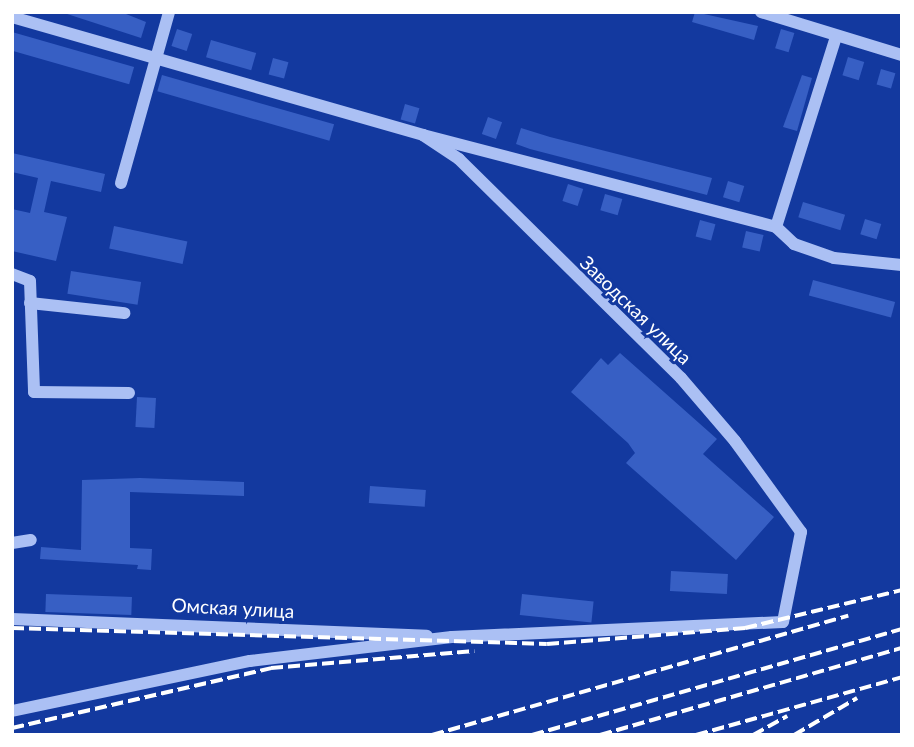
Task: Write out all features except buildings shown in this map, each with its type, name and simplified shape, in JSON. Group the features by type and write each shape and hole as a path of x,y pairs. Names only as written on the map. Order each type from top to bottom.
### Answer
{"street":[{"path":"121,183 169,12"},
{"path":"761,12 902,55"},
{"name":"Заводская улица","path":"12,18 423,135 776,227 794,244 834,258 902,265"},
{"path":"776,227 836,37"},
{"name":"Заводская улица","path":"423,135 459,159 681,378 802,532 783,622 452,637"},
{"path":"12,274 30,281 34,392 130,393"},
{"path":"30,303 124,313"},
{"path":"12,543 31,540"},
{"name":"Омская улица","path":"12,619 452,637"},
{"path":"12,711 250,660 452,637"}],"railway":[{"path":"12,628 547,644 745,628 902,590"},
{"path":"432,735 848,616"},
{"path":"532,735 902,629"},
{"path":"600,735 902,648"},
{"path":"12,728 271,668 474,651"},
{"path":"696,735 902,677"},
{"path":"794,735 857,698"},
{"path":"753,735 787,716"}]}
